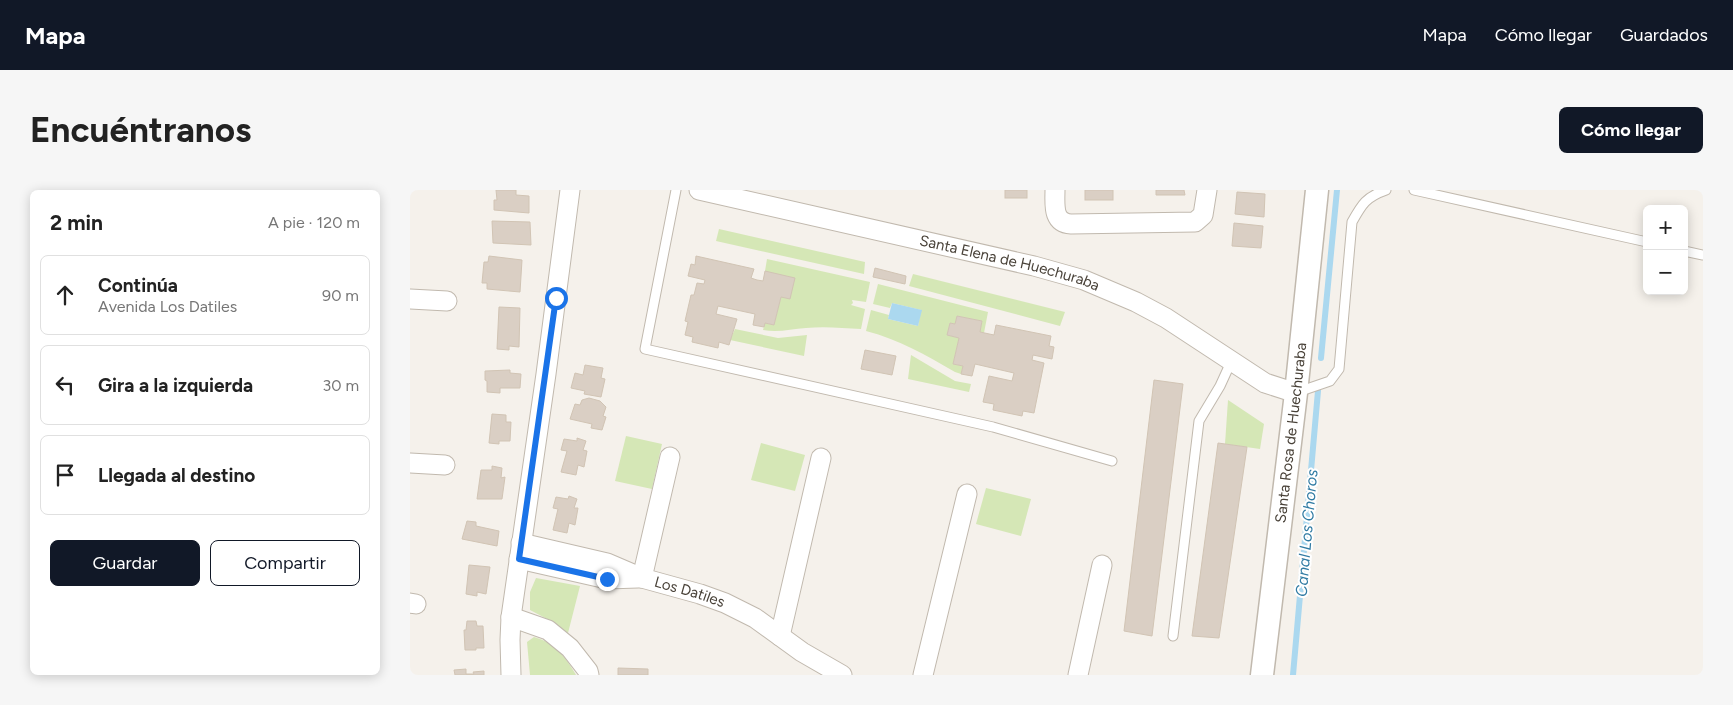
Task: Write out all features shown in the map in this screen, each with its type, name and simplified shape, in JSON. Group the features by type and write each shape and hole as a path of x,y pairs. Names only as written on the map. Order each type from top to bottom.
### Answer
{"street":[{"path":"511,675 511,617 570,190"},
{"name":"Santa Elena de Huechuraba","path":"699,190 1034,266 1084,280 1110,290 1166,318 1265,383 1296,393"},
{"path":"1055,190 1056,215 1062,222 1071,224 1195,222 1203,215 1207,190"},
{"name":"Santa Rosa de Huechuraba","path":"1262,675 1296,393 1316,190"},
{"path":"410,299 447,301"},
{"path":"642,578 670,457"},
{"path":"780,636 821,458"},
{"path":"410,463 445,465"},
{"path":"923,675 967,494"},
{"name":"Los Datiles","path":"520,551 599,561 622,568 642,578 725,603 755,618 821,664 842,675"},
{"path":"1078,675 1102,565"},
{"path":"511,617 548,630 570,648 589,675"}],"lane":[{"path":"676,190 645,348 993,427 1112,461"},
{"path":"1296,393 1330,381 1339,369 1352,222 1361,204 1372,195 1386,190"},
{"path":"1414,190 1643,241"},
{"path":"1688,252 1703,255"},
{"path":"1172,636 1199,421 1220,386 1231,362"}],"green space":[{"path":"719,229 865,262 864,274 716,241"},
{"path":"767,259 870,282 866,302 852,300 853,303 851,305 865,309 861,329 820,327 779,331 763,330 765,323 774,325 781,297 765,271"},
{"path":"913,274 1065,312 1060,326 909,286"},
{"path":"878,284 988,312 984,333 980,332 982,321 957,316 955,324 950,323 947,335 959,338 953,364 963,366 961,374 901,343 866,331 871,310 889,315 888,319 918,326 921,310 892,303 890,308 873,304"},
{"path":"735,329 778,338 807,335 804,356 730,340"},
{"path":"911,355 955,381 971,384 969,392 908,379"},
{"path":"1228,400 1264,424 1260,449 1225,444"},
{"path":"626,436 662,444 652,489 615,481"},
{"path":"761,443 805,455 795,491 751,480"},
{"path":"986,488 1031,499 1021,536 976,524"},
{"path":"536,578 580,586 568,633 530,610 530,592"},
{"path":"534,637 548,643 559,651 576,675 530,675 527,642"}],"water":[{"path":"892,303 922,310 918,326 888,319"}],"building":[{"path":"496,190 516,190 516,195 529,196 529,213 494,210 494,200 497,200"},
{"path":"1005,190 1027,190 1027,198 1005,198"},
{"path":"1085,190 1113,190 1113,200 1085,200"},
{"path":"1156,190 1184,190 1185,195 1156,195"},
{"path":"1237,192 1265,194 1264,217 1235,214"},
{"path":"492,221 530,222 531,245 493,243"},
{"path":"1234,223 1263,226 1261,248 1232,246"},
{"path":"489,256 522,260 520,292 487,289 487,283 482,283 484,262 488,262"},
{"path":"696,256 754,269 751,278 757,280 763,281 765,271 795,278 790,299 781,297 774,325 765,323 764,327 753,325 755,314 718,306 716,314 737,319 729,345 719,342 718,348 692,342 693,337 685,335 688,322 685,321 691,295 694,295 697,283 704,284 705,280 688,276 691,264 695,265"},
{"path":"875,268 906,276 905,284 873,277"},
{"path":"499,307 520,308 519,347 509,346 509,350 497,349"},
{"path":"957,316 982,321 980,332 994,335 996,325 1051,336 1049,346 1054,347 1052,359 1033,355 1032,360 1044,363 1034,413 1023,411 1022,416 993,410 994,404 983,402 989,376 1012,381 1014,373 975,364 972,376 961,374 963,366 953,364 959,338 947,335 950,323 955,324"},
{"path":"865,350 896,356 892,375 861,369"},
{"path":"585,365 603,368 601,378 605,379 601,397 584,394 585,391 571,388 575,373 583,375"},
{"path":"510,370 510,373 521,374 520,388 500,388 500,393 487,392 485,371"},
{"path":"1154,380 1183,384 1152,636 1124,631"},
{"path":"589,398 600,401 606,407 603,416 606,417 602,430 591,428 592,424 570,419 575,404 580,405 582,400"},
{"path":"492,414 506,415 506,422 511,422 510,441 499,441 499,444 489,443"},
{"path":"577,438 586,441 583,450 587,451 584,467 578,465 576,475 561,472 567,451 561,450 564,439 577,441"},
{"path":"1218,443 1247,447 1219,638 1192,636"},
{"path":"492,466 502,468 501,478 505,477 502,499 477,499 481,470 492,470"},
{"path":"569,496 577,499 574,508 578,508 575,525 569,523 567,533 553,530 558,509 553,508 556,497 568,499"},
{"path":"467,521 476,522 476,526 499,531 497,546 462,539"},
{"path":"469,565 490,567 486,594 477,592 477,596 466,594"},
{"path":"467,621 476,621 477,626 483,626 484,648 465,650 464,630 466,630"},
{"path":"618,668 648,669 648,675 618,675"},
{"path":"466,669 466,674 484,671 484,675 455,675 454,670"}],"waterway":[{"name":"Canal Los Choros","path":"1321,358 1337,190"},
{"name":"Canal Los Choros","path":"1293,675 1318,391"}],"route":[{"path":"556,298 519,559 607,579"}]}
